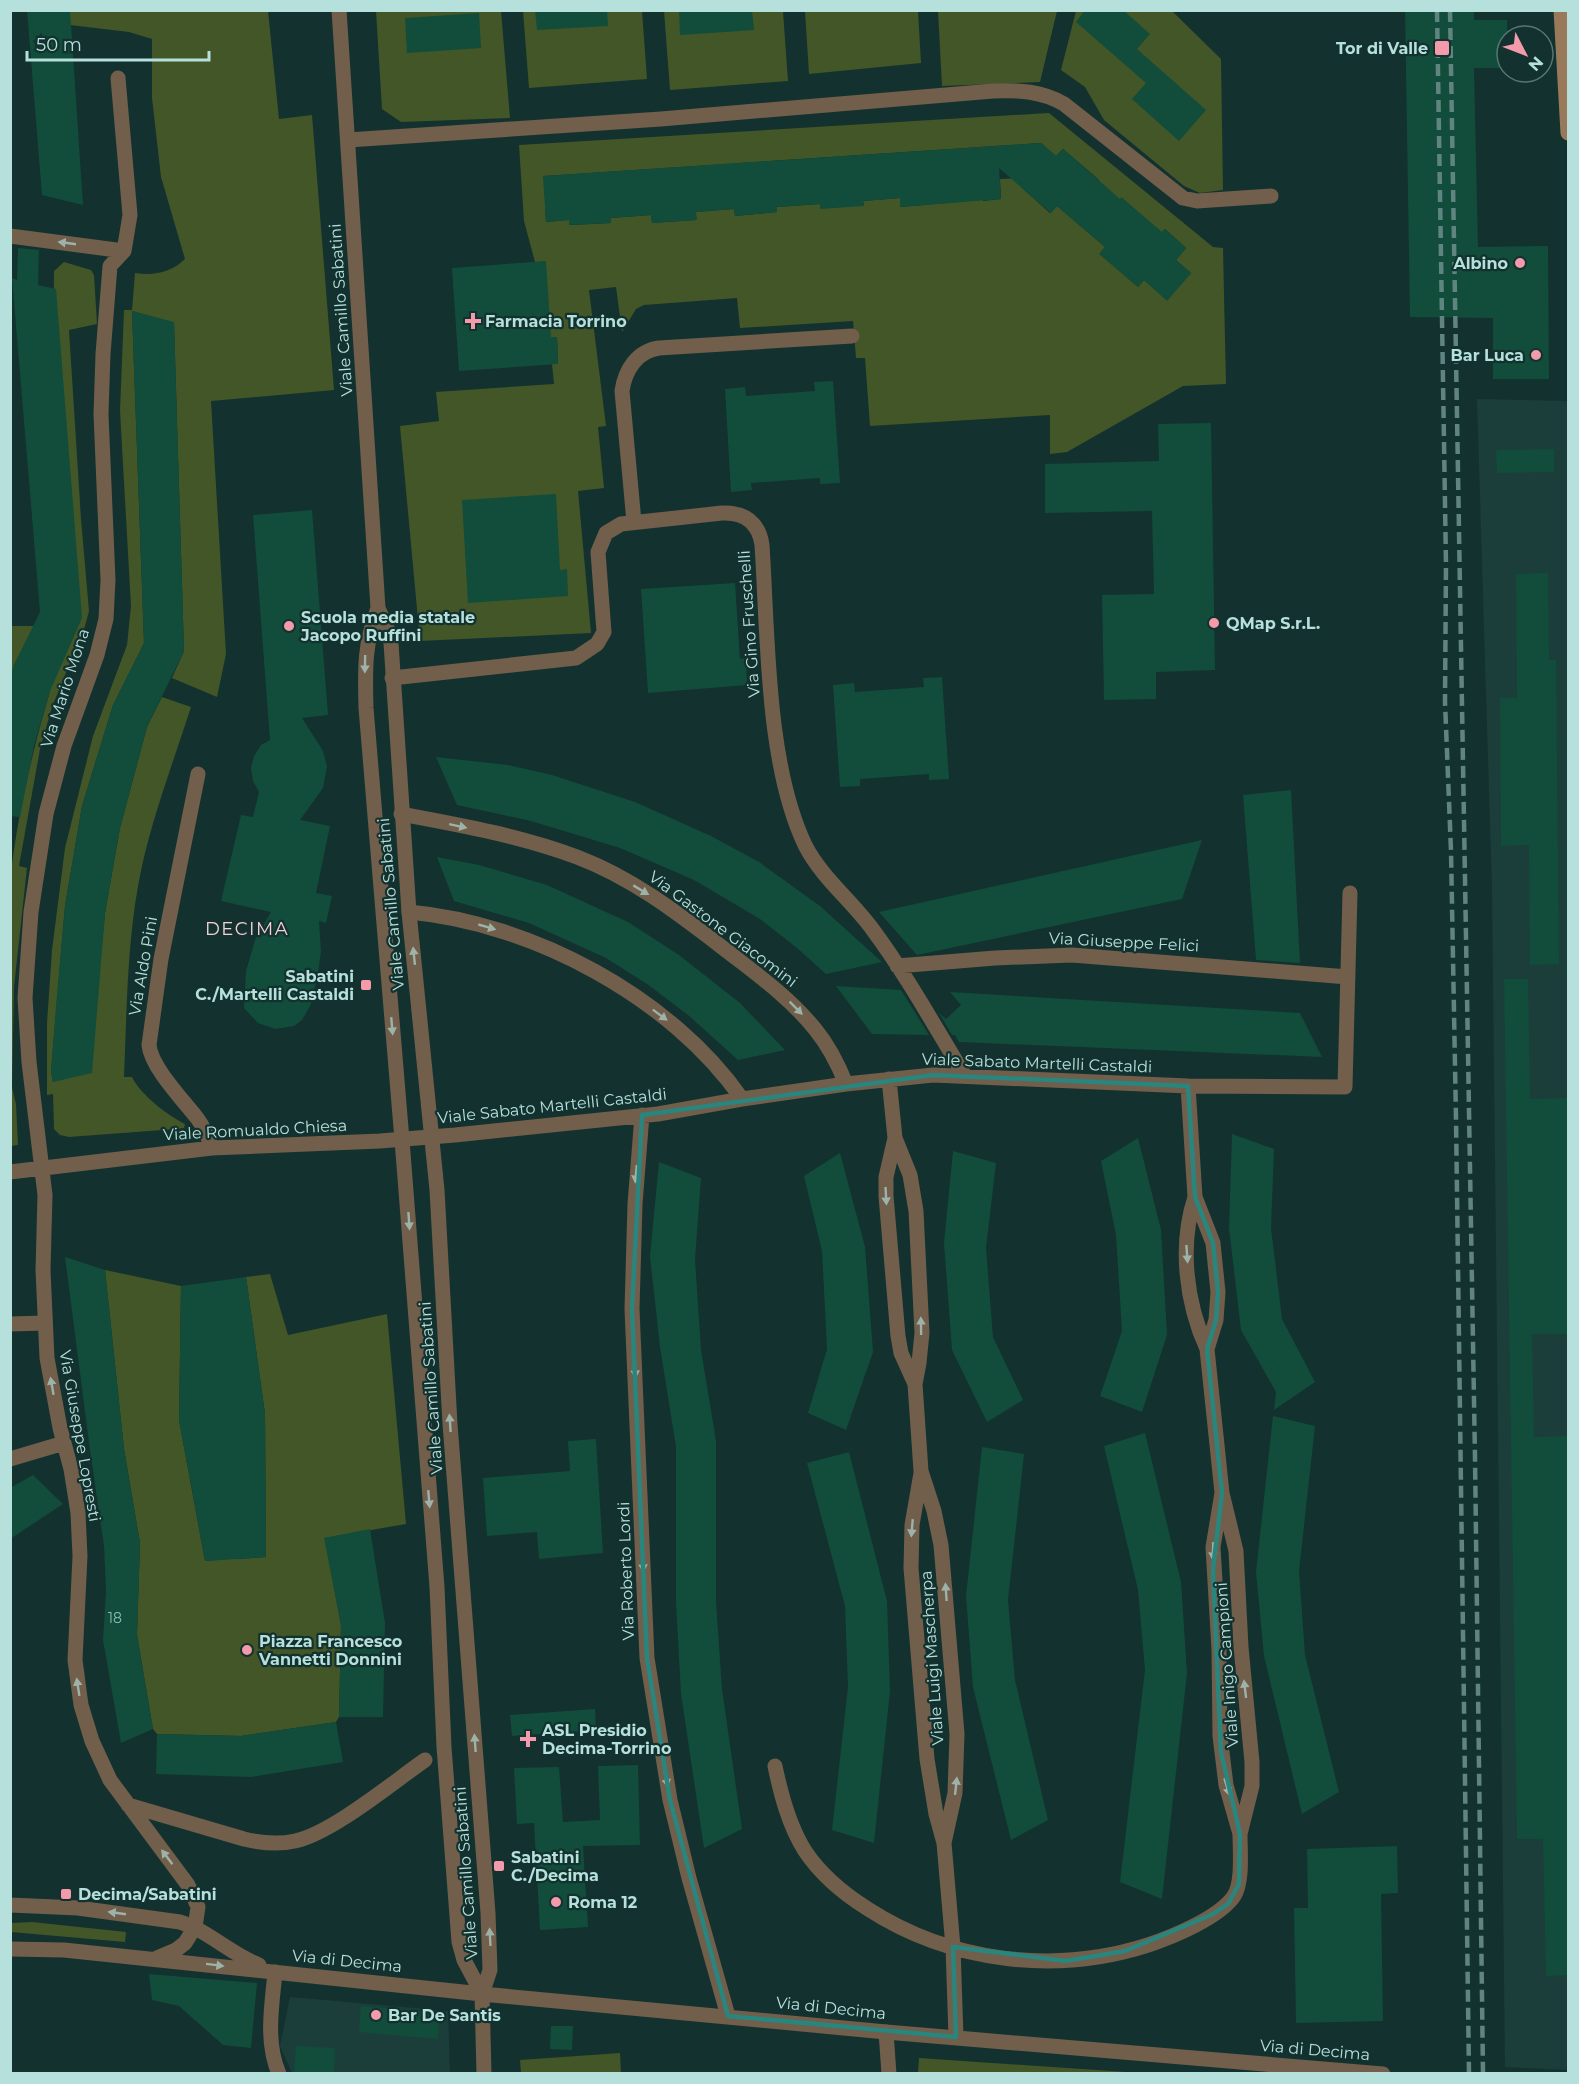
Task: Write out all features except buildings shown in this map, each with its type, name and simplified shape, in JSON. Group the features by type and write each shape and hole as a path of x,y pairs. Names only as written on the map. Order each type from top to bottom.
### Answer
{"main road":[{"path":"1561,10 1569,133"}],"street":[{"name":"Viale Camillo Sabatini","path":"339,10 378,608 391,643 409,912 437,1190 450,1424 490,1938 490,1970 482,1994"},
{"name":"Via Mario Mona","path":"43,1168 27,1036 25,993 29,933 45,814 67,736 97,655 106,619 108,580 101,414 103,354 110,266 124,251 130,215 118,78"},
{"path":"348,140 1023,91 1046,95 1064,104 1183,198 1197,201 1271,196"},
{"path":"10,236 124,251"},
{"path":"634,522 622,391 626,375 636,359 643,353 659,348 852,336"},
{"name":"Via Gino Fruschelli","path":"392,678 576,658 585,654 597,644 604,632 598,558 599,546 611,529 621,524 634,522 728,513 749,519 759,532 762,545 777,743 794,818 806,848 871,927 965,1076"},
{"name":"Viale Camillo Sabatini","path":"378,608 369,631 366,650 366,708 437,1587 444,1747 459,1942 464,1960 482,1994"},
{"name":"Via Aldo Pini","path":"198,774 161,959 149,1046 156,1064 180,1099 198,1119 212,1148"},
{"name":"Via Gastone Giacomini","path":"401,814 548,847 593,864 638,888 711,938 792,1003 828,1046 846,1084"},
{"name":"Viale Sabato Martelli Castaldi","path":"431,1137 642,1116 846,1084 933,1075 1188,1086 1345,1087 1350,893"},
{"path":"409,912 457,919 504,932 553,952 601,976 642,1002 675,1027 710,1060 742,1099"},
{"name":"Via Giuseppe Felici","path":"897,966 1016,956 1080,955 1348,978"},
{"name":"Viale Luigi Mascherpa","path":"889,1079 895,1138 910,1175 916,1211 922,1333 915,1384 921,1470 937,1523 943,1556 957,1734 955,1793 944,1843"},
{"name":"Viale Inigo Campioni","path":"1188,1086 1195,1197 1213,1243 1218,1292 1216,1320 1207,1349"},
{"name":"Via Roberto Lordi","path":"642,1116 634,1204 632,1309 647,1658 670,1800 689,1878 729,2016"},
{"name":"Viale Romualdo Chiesa","path":"10,1172 212,1148 431,1137"},
{"name":"Viale Luigi Mascherpa","path":"895,1138 886,1177 887,1206 899,1342 915,1384"},
{"name":"Via Giuseppe Lopresti","path":"43,1168 47,1358 78,1513 80,1556 75,1635 78,1688 86,1724 110,1780 192,1892 198,1907 195,1927"},
{"name":"Viale Inigo Campioni","path":"953,1947 1031,1961 1066,1961 1114,1954 1156,1942 1213,1914 1234,1897 1239,1884 1240,1834 1251,1795 1253,1774 1241,1647 1236,1551 1222,1494 1207,1349 1191,1301 1186,1251 1187,1225 1195,1197"},
{"path":"10,1324 45,1323"},
{"path":"10,1459 63,1443"},
{"name":"Viale Luigi Mascherpa","path":"921,1470 912,1525 911,1568 927,1759 935,1808 944,1843 953,1947 956,2037"},
{"name":"Viale Inigo Campioni","path":"1222,1494 1213,1547 1219,1650 1220,1736 1226,1785 1240,1834"},
{"path":"128,1805 263,1844 287,1843 304,1838 328,1826 425,1760"},
{"path":"775,1766 785,1806 797,1835 805,1851 829,1879 850,1897 890,1922 917,1935 953,1947"},
{"name":"Via di Decima","path":"10,1905 59,1906 180,1922 195,1927 246,1960 275,1972"},
{"path":"157,1958 181,1947 195,1927"},
{"name":"Via di Decima","path":"10,1949 64,1950 157,1958 482,1994 886,2032 1383,2073"},
{"path":"275,1972 270,2036 272,2053 279,2073"},
{"path":"482,1994 484,2073"},
{"path":"886,2032 889,2073"}],"highlighted area":[{"path":"933,1075 1188,1086 1195,1197 1213,1243 1218,1292 1216,1320 1207,1349 1222,1493 1213,1569 1221,1752 1240,1834 1239,1884 1228,1904 1213,1914 1125,1951 1066,1961 953,1947 956,2037 728,2016 670,1800 647,1658 632,1309 642,1115"}],"shaded area":[{"path":"1477,399 1568,401 1568,2070 1505,2067 1492,889"},
{"path":"290,1997 448,2011 450,2073 292,2073 280,2046"}],"green space":[{"path":"70,11 268,11 279,119 312,115 334,390 211,401 226,654 217,697 172,678 184,651 174,323 132,311 144,643 113,705 82,806 65,906 51,1071 53,1082 97,996 105,913 120,828 147,727 162,697 191,707 152,826 137,892 128,971 124,1077 132,1077 155,1104 185,1124 184,1128 176,1129 69,1137 60,1135 54,1129 53,1094 47,1095 47,1023 52,950 65,848 93,736 127,645 131,606 120,411 124,310 132,310 135,273 162,272 185,259 161,177 152,98 152,39 129,32 70,25"},
{"path":"376,11 501,11 510,118 401,122 382,109"},
{"path":"523,11 642,11 647,79 529,88"},
{"path":"664,11 783,11 788,81 670,90"},
{"path":"805,11 918,11 921,63 809,74"},
{"path":"938,11 1057,11 1040,82 942,86"},
{"path":"1076,11 1172,11 1221,59 1223,190 1200,193 1184,186 1104,120 1085,87 1061,70"},
{"path":"1049,113 1213,247 1223,248 1226,384 1183,386 1067,452 1050,454 1050,415 870,426 865,358 856,358 853,321 740,328 737,298 644,305 636,309 622,332 616,287 589,290 606,426 598,427 604,488 578,491 591,633 420,641 400,426 439,421 436,392 554,384 552,364 558,363 557,337 551,337 524,221 519,145","holes":["1041,143 1056,156 1063,149 1098,179 1114,206 1122,198 1161,233 1165,229 1186,248 1176,260 1191,273 1167,300 1144,280 1138,287 1100,254 1105,247 1057,206 1050,213 1021,187 1024,178 1000,179 1001,199 983,201 982,193 946,203 901,207 900,198 863,201 864,206 820,204 777,207 777,212 735,216 734,209 696,212 696,220 652,223 651,215 611,218 611,223 570,225 569,220 546,222 544,176"]},
{"path":"64,262 91,270 94,275 97,324 69,330 89,611 52,707 40,749 19,866 27,868 14,987 12,1087 16,1104 18,1145 11,1146 10,881 26,785 50,691 54,271"},
{"path":"11,626 34,626 14,665 11,677"},
{"name":"Piazza Francesco Vannetti Donnini","path":"105,1270 181,1286 179,1420 205,1561 229,1559 238,1529 238,1559 266,1557 265,1414 246,1277 270,1274 288,1335 387,1314 406,1524 325,1538 341,1625 339,1717 336,1722 241,1736 157,1734 153,1729 137,1635 140,1543 124,1449"},
{"path":"32,1922 126,1932 125,1942 11,1932 11,1923"},
{"path":"620,2053 621,2073 521,2073 520,2060"},
{"path":"919,2058 1141,2073 918,2073"}],"railway":[{"path":"1437,10 1446,565 1445,702 1451,851 1456,1119 1469,2074"},
{"path":"1450,10 1475,1458 1483,2074"}],"place":[{"name":"Tor di Valle","path":"1442,48"},
{"name":"Albino","path":"1520,263"},
{"name":"Farmacia Torrino","path":"473,321"},
{"name":"Bar Luca","path":"1536,355"},
{"name":"QMap S.r.L.","path":"1214,623"},
{"name":"Scuola media statale Jacopo Ruffini","path":"289,626"},
{"name":"Sabatini C./Martelli Castaldi","path":"366,985"},
{"name":"Piazza Francesco Vannetti Donnini","path":"247,1650"},
{"name":"ASL Presidio Decima-Torrino","path":"528,1739"},
{"name":"Sabatini C./Decima","path":"499,1866"},
{"name":"Decima/Sabatini","path":"66,1894"},
{"name":"Roma 12","path":"556,1902"},
{"name":"Bar De Santis","path":"376,2015"}],"district":[{"name":"DECIMA","path":"247,929"}]}
